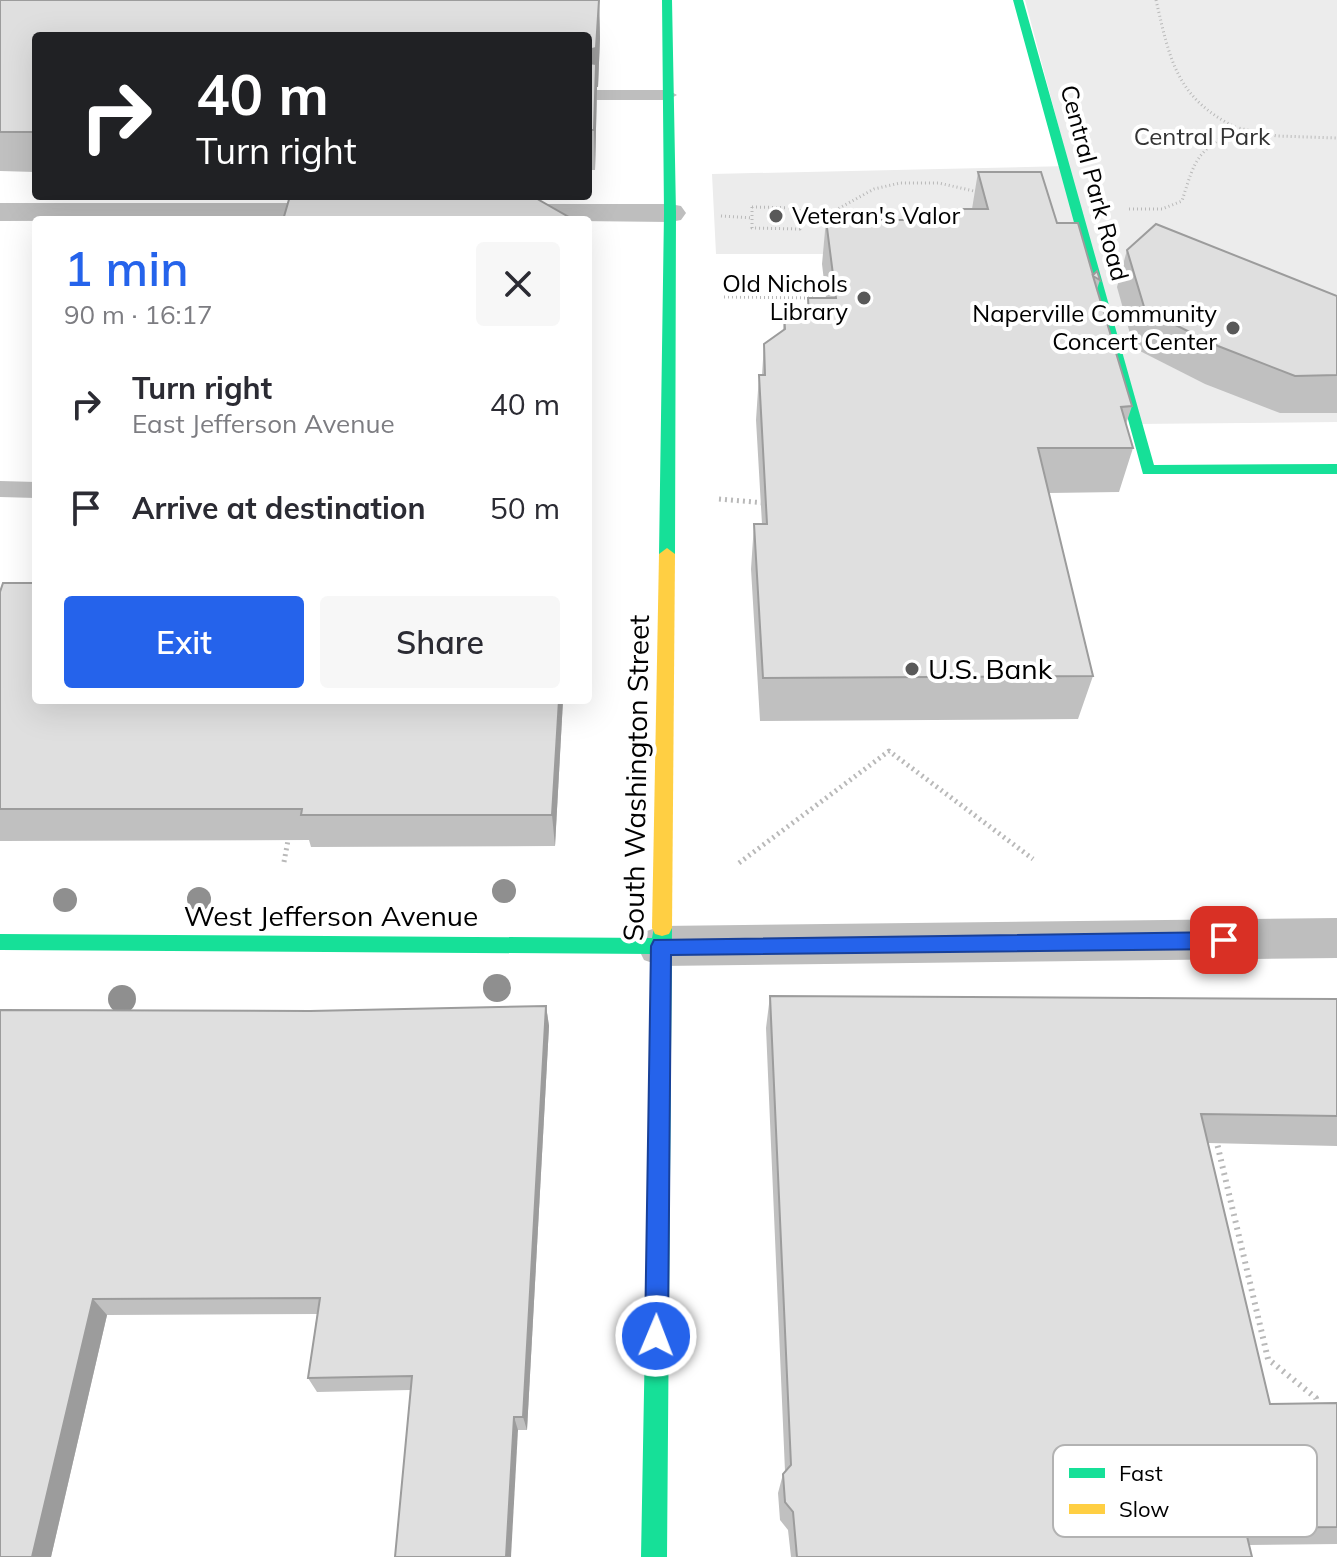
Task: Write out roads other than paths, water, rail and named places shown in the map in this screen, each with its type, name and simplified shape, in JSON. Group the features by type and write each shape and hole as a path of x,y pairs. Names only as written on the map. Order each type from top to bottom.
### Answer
{"main road":[{"name":"South Washington Street","path":"654,1557 668,499 670,213 667,0"},
{"name":"Central Park Road","path":"1018,0 1148,470 1337,469"},
{"name":"West Jefferson Avenue","path":"0,942 661,946"}],"street":[{"path":"0,212 300,204 375,213"},
{"path":"469,213 670,213"},
{"path":"661,946 1337,938"}],"lane":[{"path":"592,95 668,95"},
{"path":"0,489 32,490"}],"place":[{"name":"Veteran's Valor","path":"776,216"},
{"name":"Old Nichols Library","path":"864,298"},
{"name":"Naperville Community Concert Center","path":"1233,328"},
{"name":"U.S. Bank","path":"912,669"}],"park label":[{"name":"Central Park","path":"1202,137"}]}
